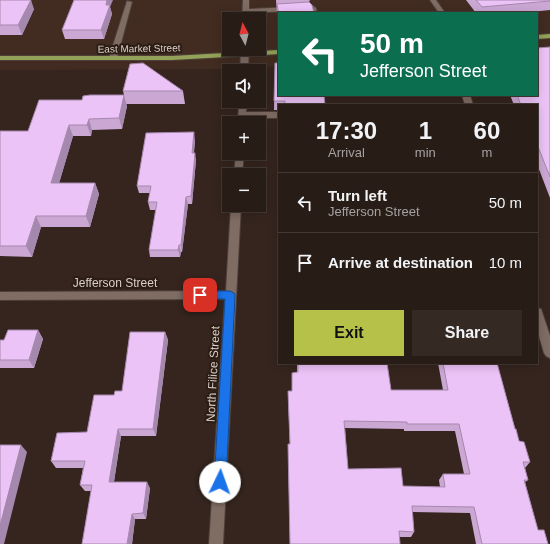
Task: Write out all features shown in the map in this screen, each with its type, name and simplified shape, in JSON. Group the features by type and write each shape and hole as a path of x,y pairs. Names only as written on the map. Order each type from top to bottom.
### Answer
{"main road":[{"path":"538,37 550,36"},
{"name":"East Market Street","path":"266,52 278,52"},
{"name":"East Market Street","path":"0,58 172,58 222,53"}],"street":[{"path":"246,0 246,11 313,8 314,12"},
{"path":"433,0 441,12"},
{"path":"112,58 129,2"},
{"path":"266,116 278,115"},
{"name":"North Filice Street","path":"216,544 236,212"},
{"name":"Jefferson Street","path":"0,296 230,295"},
{"path":"538,314 547,333 550,353"}],"shaded area":[{"path":"0,0 550,0 550,49 538,50 538,12 278,12 278,66 266,67 266,64 222,64 222,69 0,70"}],"building":[{"path":"0,0 31,0 18,25 0,25"},
{"path":"74,0 107,0 106,5 110,5 101,30 62,30"},
{"path":"476,0 550,0 550,1 482,7"},
{"path":"309,2 312,5 314,12 278,12 277,4"},
{"path":"550,47 550,177 538,147 538,104 521,104 517,96 538,96 538,48"},
{"path":"143,63 183,91 123,91 130,64"},
{"path":"275,63 278,63 278,96 324,96 325,104 285,104 285,101 274,101"},
{"path":"124,95 119,118 89,119 87,125 69,125 51,183 95,183 86,216 36,216 26,246 0,246 0,131 28,131 39,100 82,100 83,96"},
{"path":"194,132 192,153 195,153 191,196 186,197 181,245 179,245 178,250 149,250 157,202 148,202 151,186 137,186 146,133"},
{"path":"8,330 38,330 29,360 0,360 0,340 4,340"},
{"path":"130,332 165,332 153,429 118,429 109,482 147,482 143,513 132,514 127,544 82,544 92,485 80,485 85,461 51,461 57,433 87,432 94,395 114,395 115,391 122,391"},
{"path":"298,364 387,364 391,390 448,390 443,364 497,364 519,441 524,442 530,462 523,462 528,480 524,480 538,530 544,530 548,544 482,544 474,507 412,506 414,532 399,531 400,544 290,544 288,444 290,444 288,391 292,391 292,373 298,372","holes":["344,421 407,422 407,424 459,424 470,474 443,474 445,487 403,486 401,468 348,469"]},
{"path":"0,445 21,445 0,526"}],"route":[{"path":"200,295 230,295 220,482"}]}
